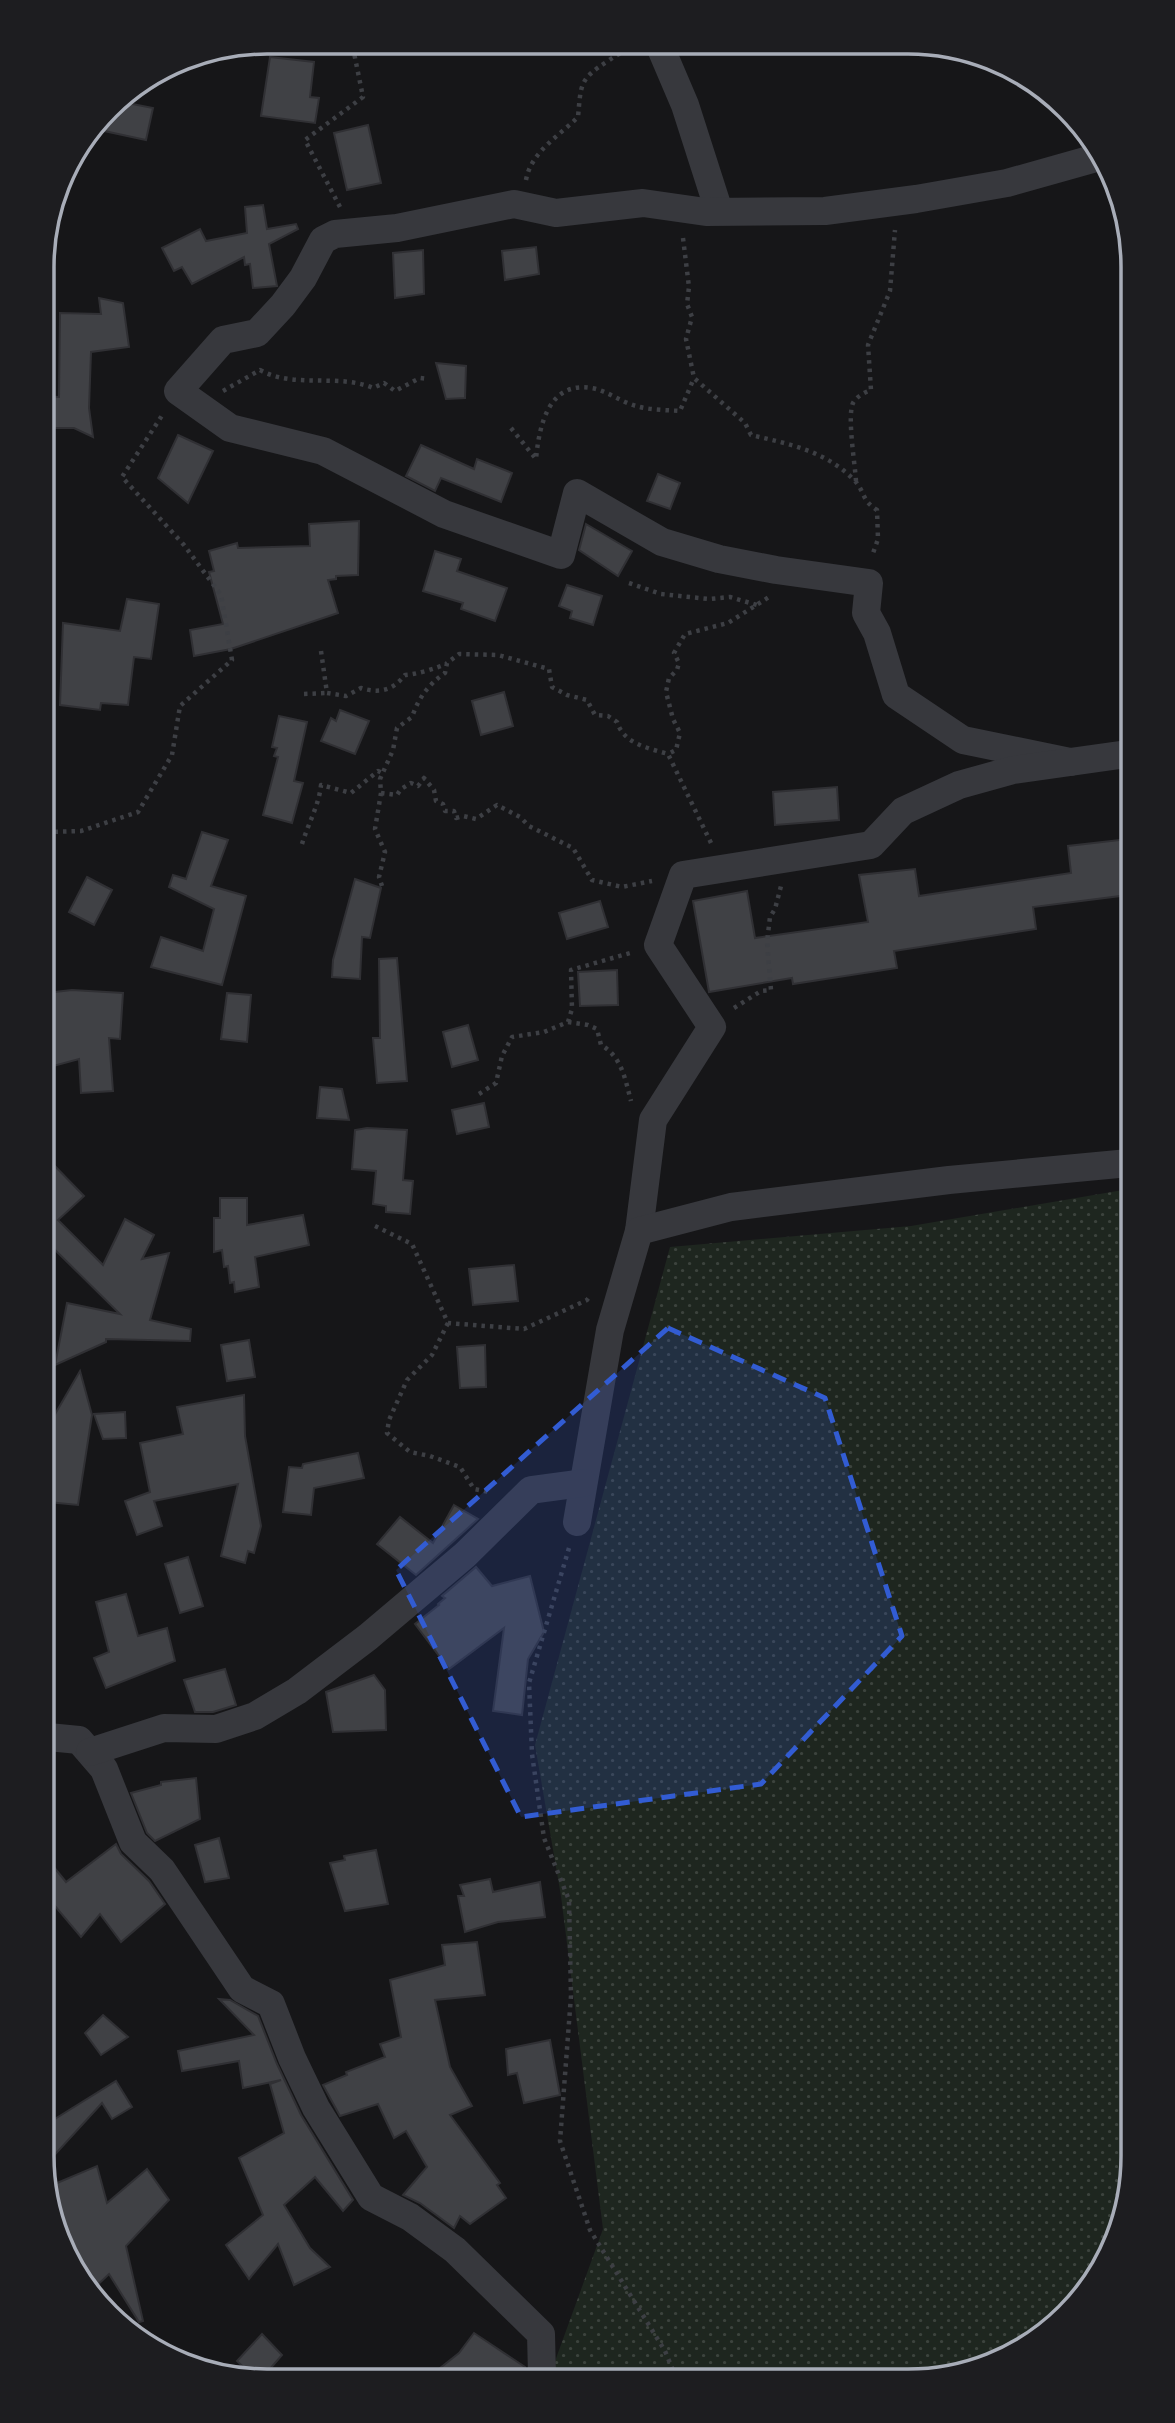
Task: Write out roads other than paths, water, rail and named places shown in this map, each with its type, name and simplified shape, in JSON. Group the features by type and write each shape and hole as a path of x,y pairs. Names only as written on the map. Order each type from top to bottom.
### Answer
{"street":[{"path":"663,54 685,105 719,211"},
{"path":"1070,762 963,740 897,695 877,633 866,614 869,583 731,561 662,542 577,493 561,555 444,514 323,451 230,428 185,395 223,340 257,333 303,278 323,240 335,234 397,228 514,204 556,213 643,203 719,211 825,211 1007,183 1091,159"},
{"path":"577,1522 610,1330 639,1231 653,1120 712,1027 658,944 684,874 871,845 903,811 959,785 1013,770 1121,755"},
{"path":"639,1231 731,1207 949,1180 1121,1164"},
{"path":"90,1752 164,1728 216,1729 255,1716 297,1691 368,1637 465,1555 531,1490 583,1483"},
{"path":"54,1738 79,1740 104,1769 133,1842 162,1870 242,1989 271,2004 316,2108 371,2197 410,2217 455,2250 541,2334 542,2369"}]}
